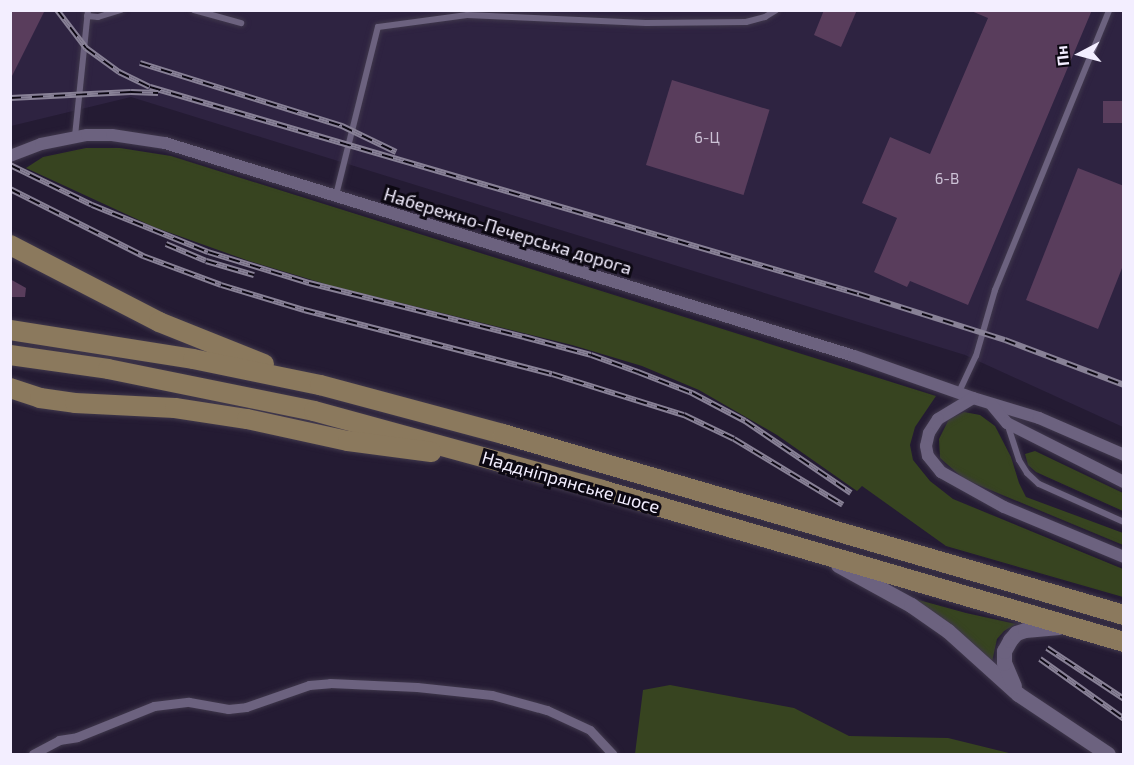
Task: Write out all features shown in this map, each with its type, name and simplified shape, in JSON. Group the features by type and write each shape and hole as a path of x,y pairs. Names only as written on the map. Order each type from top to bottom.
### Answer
{"main road":[{"path":"10,245 159,322 320,385"},
{"name":"Наддніпрянське шосе","path":"10,330 193,359 320,385 503,434 1124,615"},
{"name":"Наддніпрянське шосе","path":"10,355 108,369 314,411 474,454 1124,642"},
{"path":"10,388 40,398 75,403 175,408 247,419 298,431 404,450 474,454"}],"street":[{"name":"Набережно-Печерська дорога","path":"10,156 41,144 75,136 112,135 165,143 854,356 973,398 1039,418 1124,455"},
{"path":"973,398 938,419 929,433 926,446 928,456 941,472 1004,507 1124,557"},
{"path":"991,404 1007,423 1124,483"},
{"path":"808,550 911,605 948,631 1018,694 1107,754"},
{"path":"1018,694 1004,663 1004,651 1010,640 1016,633 1025,630 1073,626"},
{"path":"33,754 59,740 77,737 154,706 189,702 228,709 246,707 309,685 330,683 417,687 492,695 547,710 590,730 612,754"}],"lane":[{"path":"75,136 87,13 98,17 121,10"},
{"path":"194,10 241,23"},
{"path":"336,195 378,27 467,13 710,23 746,22 765,17 776,10"},
{"path":"959,392 976,356 995,290 1109,10"},
{"path":"1007,423 1019,460 1039,484 1124,522"}],"shaded area":[{"path":"11,11 1123,11 1123,427 965,355 131,97 11,126"}],"green space":[{"path":"86,148 120,148 171,156 936,396 915,427 910,445 913,460 930,481 953,499 1123,569 1123,597 946,546 862,486 857,491 777,435 699,390 642,366 572,345 332,286 249,261 154,227 26,168 43,157"},
{"path":"964,412 980,415 995,426 1011,457 1026,497 1123,533 1123,545 964,479 940,458 939,439 949,419"},
{"path":"1035,451 1123,493 1123,511 1036,472 1028,465 1025,454"},
{"path":"915,599 1016,624 1004,631 997,639 992,662"},
{"path":"670,685 794,708 849,736 948,738 1013,754 635,754 643,690"}],"building":[{"path":"10,10 45,10 10,80"},
{"path":"824,10 857,10 841,47 814,35"},
{"path":"969,10 1092,10 968,305 910,281 907,287 874,272 897,218 862,203 890,137 930,154 988,18"},
{"path":"672,80 770,110 744,195 646,165"},
{"path":"1103,101 1124,101 1124,123 1103,123"},
{"path":"1078,168 1124,186 1124,263 1098,329 1026,300"},
{"path":"10,279 26,288 25,297 10,297"}],"railway":[{"path":"57,10 86,48 119,72 150,87 859,294 1005,340 1124,385"},
{"path":"140,63 342,126 396,152"},
{"path":"10,98 131,92 158,93"},
{"path":"10,165 92,205 208,252 309,283 591,355 692,393 745,421 851,493"},
{"path":"10,189 143,256 221,285 304,310 552,374 684,415 734,439 843,505"},
{"path":"166,244 206,261 254,275"},
{"path":"1047,648 1124,699"},
{"path":"1040,659 1124,719"}]}
